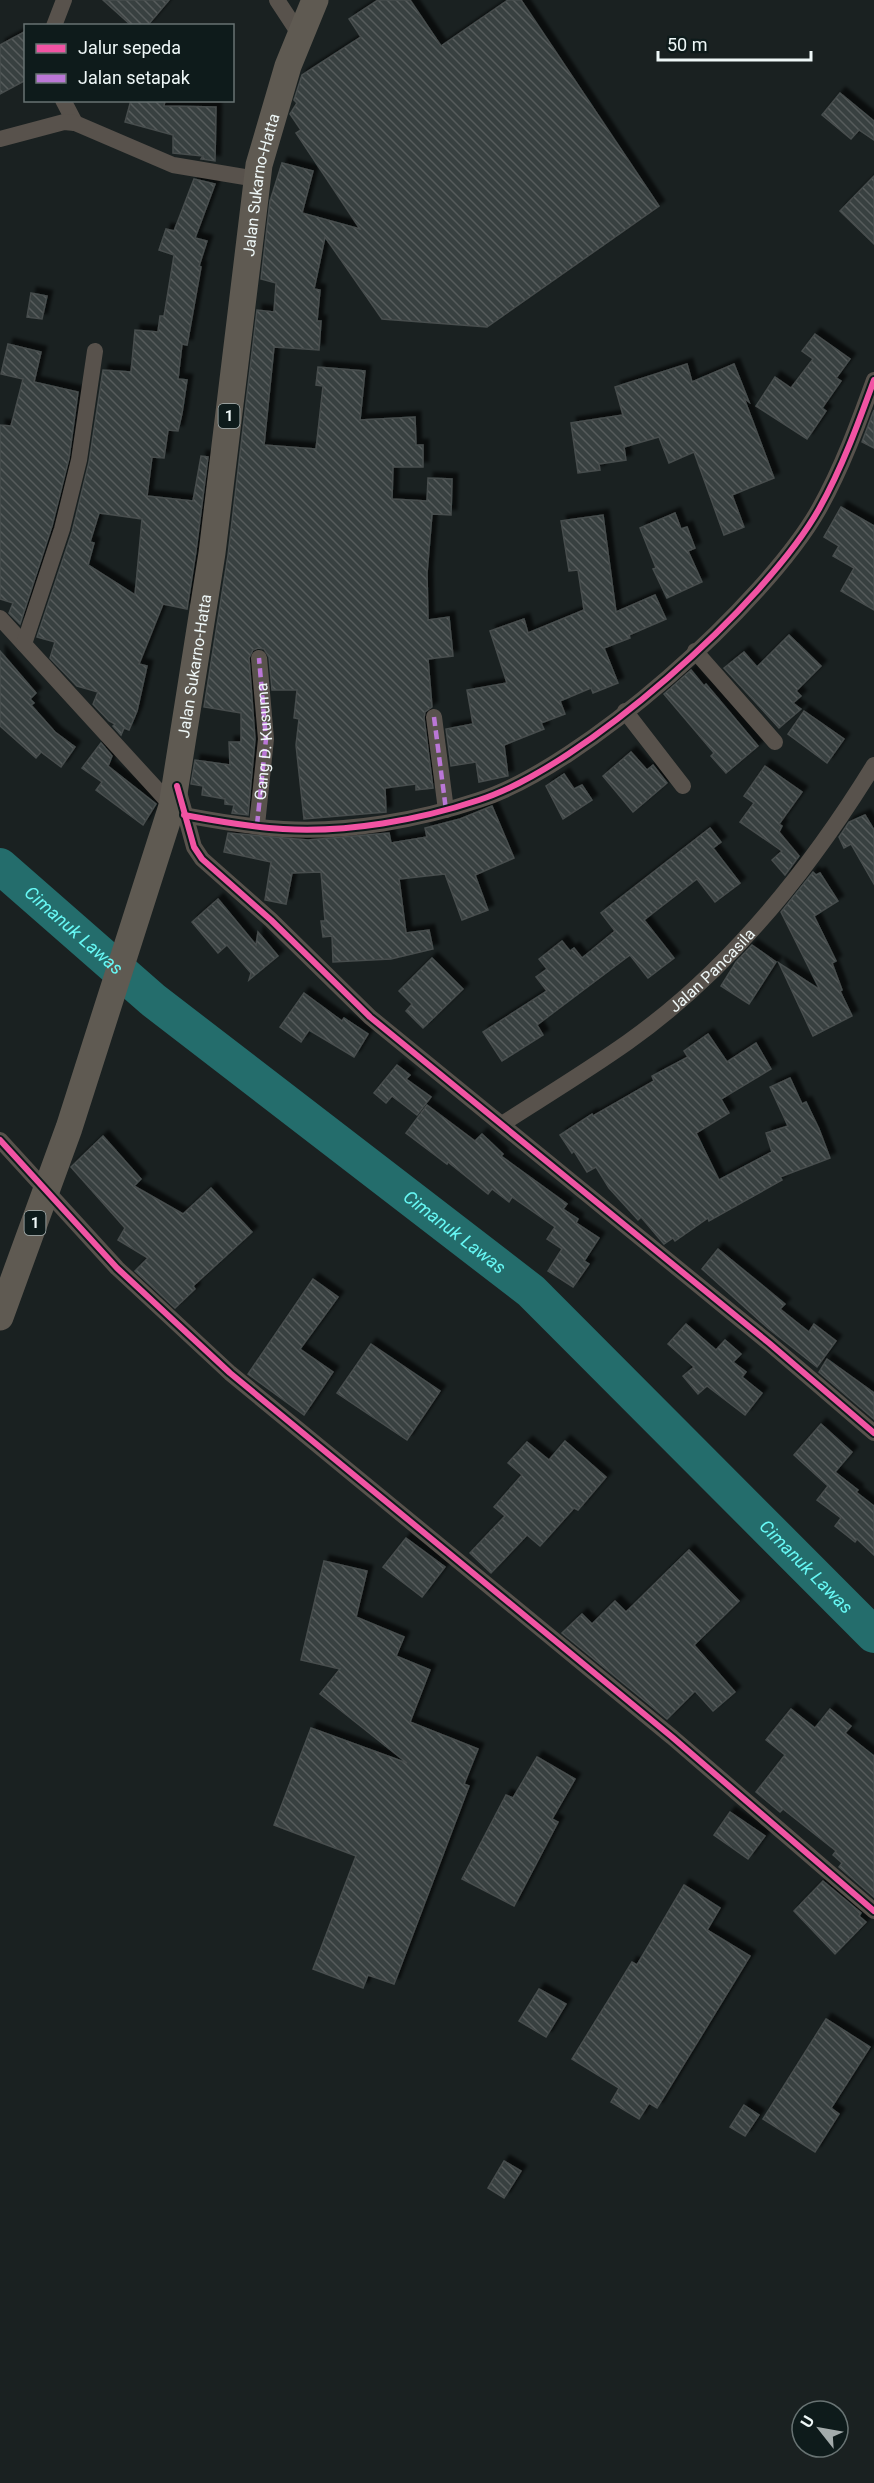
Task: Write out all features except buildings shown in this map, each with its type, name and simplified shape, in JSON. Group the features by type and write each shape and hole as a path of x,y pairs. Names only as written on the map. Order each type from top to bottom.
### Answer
{"highway":[{"name":"Jalan Sukarno-Hatta","path":"0,1317 47,1192 164,838 178,802 212,553 257,179 273,110 315,0"}],"street":[{"path":"55,24 64,0"},
{"path":"278,0 300,35"},
{"path":"64,102 75,123"},
{"path":"0,139 64,122 75,123 173,165 257,179"},
{"path":"24,644 63,529 79,460 95,351"},
{"path":"178,802 257,825 282,829 316,829 374,823 446,810 482,800 510,787 586,742 737,614 789,553 819,510 842,463 874,380"},
{"path":"0,618 178,802 194,847 208,865 271,920 370,1017 769,1343 874,1433"},
{"path":"695,651 775,742"},
{"name":"Gang D. Kusuma","path":"257,825 266,739 259,658"},
{"path":"625,711 683,786"},
{"path":"435,717 446,810"},
{"name":"Jalan Pancasila","path":"502,1124 629,1042 688,993 735,948 828,838 874,765"},
{"path":"0,1140 117,1268 230,1373 655,1722 874,1911"}],"waterway":[{"name":"Cimanuk Lawas","path":"0,866 153,1000 531,1291 874,1635"}],"marked path":[{"path":"257,825 266,739 259,658"},
{"path":"434,717 446,810"}],"cycle path":[{"path":"184,815 283,829 332,829 382,824 432,814 479,800 521,782 568,754 668,678 758,590 793,547 819,509 856,429 874,380"},
{"path":"177,786 194,847 202,859 271,920 370,1017 769,1343 874,1433"},
{"path":"0,1140 117,1268 230,1373 672,1737 874,1911"}]}
